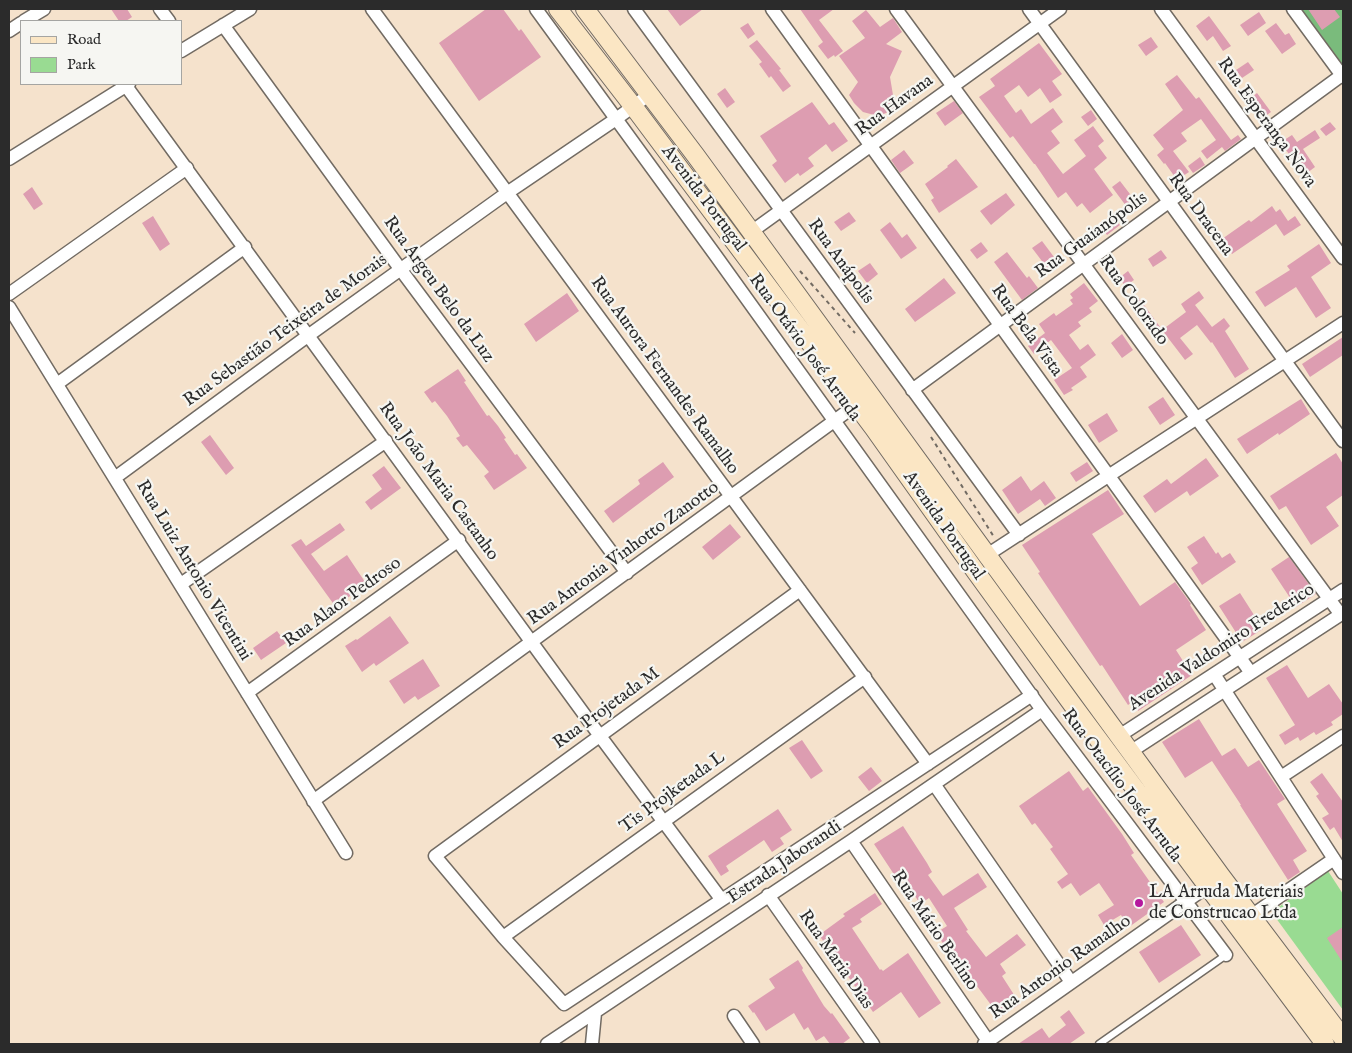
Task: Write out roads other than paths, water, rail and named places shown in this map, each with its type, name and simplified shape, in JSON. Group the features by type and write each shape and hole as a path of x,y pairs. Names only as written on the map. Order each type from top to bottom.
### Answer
{"main road":[{"name":"Avenida Portugal","path":"558,9 633,106 856,405 1021,634 1326,1044"},
{"name":"Avenida Portugal","path":"585,9 650,94 1130,752 1343,1038"}],"street":[{"path":"26,20 44,9"},
{"path":"160,9 167,20"},
{"path":"183,47 250,9"},
{"name":"Rua Aurora Fernandes Ramalho","path":"372,9 928,764"},
{"name":"Rua Otávio José Arruda","path":"536,9 1042,710"},
{"name":"Rua Anápolis","path":"634,9 1019,535"},
{"name":"Rua Bela Vista","path":"772,9 1251,673"},
{"name":"Rua Colorado","path":"896,9 1329,599 1342,614"},
{"name":"Rua Dracena","path":"1029,9 1343,441"},
{"name":"Rua Havana","path":"751,232 1060,9"},
{"name":"Rua Esperança Nova","path":"1161,9 1343,258"},
{"path":"1293,9 1343,76"},
{"path":"9,31 20,24"},
{"name":"Rua Argeu Belo da Luz","path":"223,25 627,573"},
{"name":"Rua Guaianópolis","path":"912,390 1343,76"},
{"path":"9,159 128,85"},
{"name":"Rua João Maria Castanho","path":"128,85 600,736 721,899"},
{"name":"Rua Sebastião Teixeira de Morais","path":"116,478 309,335 508,192 650,94"},
{"path":"9,294 187,168"},
{"path":"58,384 245,247"},
{"name":"Rua Luiz Antonio Vicentini","path":"9,307 346,853"},
{"path":"987,555 1343,322"},
{"name":"Rua Antonia Vinhotto Zanotto","path":"313,801 856,405"},
{"path":"180,584 386,441"},
{"name":"Rua Alaor Pedroso","path":"247,693 459,540"},
{"name":"Rua Projetada M","path":"503,938 435,856 800,590"},
{"name":"Avenida Valdomiro Frederico","path":"1119,736 1343,590"},
{"name":"Avenida Valdomiro Frederico","path":"1130,752 1342,614"},
{"path":"1214,674 1343,873"},
{"name":"Tis Projketada L","path":"503,938 865,677"},
{"path":"503,938 564,1004 1032,695"},
{"name":"Estrada Jaborandi","path":"547,1044 851,841 1042,710"},
{"name":"Rua Otacílio José Arruda","path":"1042,710 1226,955"},
{"path":"1281,777 1343,736"},
{"path":"934,784 1071,982"},
{"name":"Rua Mário Berlino","path":"851,841 986,1043"},
{"path":"1251,916 1334,859"},
{"name":"Rua Antonio Ramalho","path":"986,1043 1208,886"},
{"name":"Rua Maria Dias","path":"768,895 873,1044"},
{"path":"592,1044 595,1012"},
{"path":"734,1016 753,1044"}],"lane":[{"path":"1099,1044 1226,955"}],"place":[{"name":"LA Arruda Materiais de Construcao Ltda","path":"1139,903"}]}
